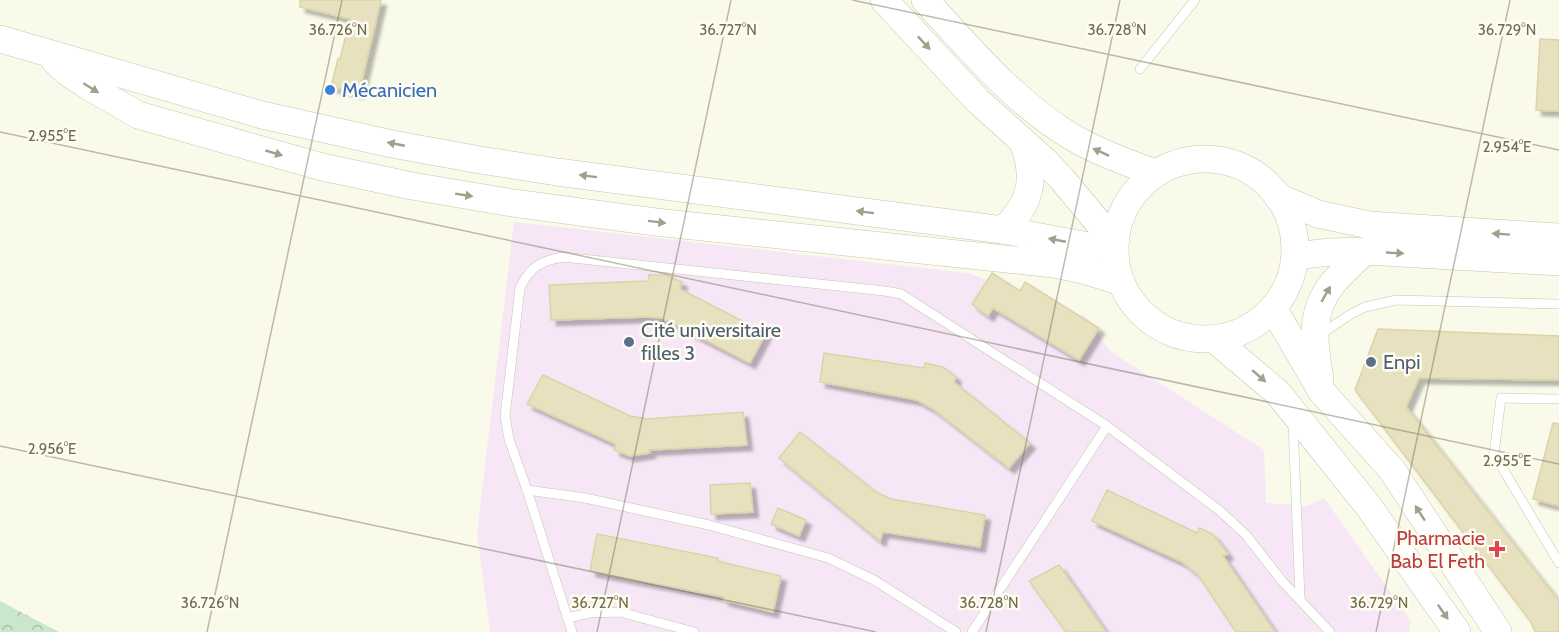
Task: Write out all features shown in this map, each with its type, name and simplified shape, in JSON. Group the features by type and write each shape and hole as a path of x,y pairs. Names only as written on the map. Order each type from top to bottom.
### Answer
{"main road":[{"path":"884,0 978,101 1062,179 1115,247"},
{"path":"925,0 1006,84 1046,119 1098,151 1156,173"},
{"path":"0,39 262,115 349,135 480,160 1115,247"},
{"path":"45,52 67,72 138,115 322,167 412,186 513,203 655,222 1054,264 1121,282"},
{"path":"1003,230 1024,206 1029,190 1031,174 1029,158 1023,143"},
{"path":"1192,159 1231,162 1250,170 1278,197 1289,215 1294,235 1292,270 1288,284 1273,308 1260,320 1231,335 1214,339 1195,339 1158,326 1130,299 1121,282 1117,267 1115,247 1118,227 1123,211 1137,190 1156,173 1173,164 1192,159"},
{"path":"1278,197 1318,214 1369,225 1559,237"},
{"path":"1294,256 1365,251 1559,262"},
{"path":"1322,392 1315,349 1315,327 1321,304 1332,285 1365,251"},
{"path":"1273,308 1322,392 1392,470 1498,632"},
{"path":"1214,339 1278,393 1369,507 1457,632"}],"lane":[{"path":"1140,69 1195,0"},
{"path":"572,632 509,439 505,416 520,288 533,268 548,260 563,257 901,294 1107,426 1219,510 1246,535 1282,581 1330,632"},
{"path":"1315,338 1351,314 1372,304 1396,300 1559,304"},
{"path":"1559,399 1501,398 1494,454 1559,563"},
{"path":"1292,411 1300,599"},
{"path":"972,632 1107,426"},
{"path":"527,490 585,498 710,525 828,558 874,580 956,632"},
{"path":"567,618 603,611 620,612 694,632"}],"shaded area":[{"path":"514,222 968,273 1087,318 1110,351 1264,450 1266,503 1307,506 1324,498 1411,621 1409,632 490,632 477,533"}],"green space":[{"path":"0,601 59,632 0,632"}],"building":[{"path":"300,0 381,0 359,93 331,87 350,19 300,7"},
{"path":"1540,39 1559,40 1559,111 1536,110"},
{"path":"992,273 1020,291 1025,282 1099,328 1079,360 993,308 988,316 972,304"},
{"path":"649,275 666,275 682,282 680,289 766,333 750,363 662,318 551,320 549,285 648,281"},
{"path":"1378,329 1559,336 1559,380 1419,378 1406,407 1558,600 1559,632 1535,632 1531,622 1355,390"},
{"path":"824,353 924,368 925,363 943,367 956,377 954,382 1030,443 1009,468 933,409 917,400 820,382"},
{"path":"543,375 630,416 647,419 743,412 747,445 649,450 650,453 630,456 614,450 616,444 527,404"},
{"path":"1553,423 1559,424 1559,506 1533,499"},
{"path":"800,432 876,492 891,499 985,515 980,547 883,532 880,541 779,458"},
{"path":"750,483 753,512 711,514 710,485"},
{"path":"1107,490 1197,533 1199,528 1213,534 1228,554 1223,556 1275,632 1236,632 1198,575 1182,562 1092,521"},
{"path":"778,508 806,520 799,536 771,524"},
{"path":"597,534 718,558 717,561 781,576 773,612 723,600 724,597 590,571"},
{"path":"1059,565 1106,632 1066,632 1029,581"}],"place":[{"name":"Mécanicien","path":"330,90"},
{"name":"Cité universitaire filles 3","path":"629,342"},
{"name":"Enpi","path":"1371,362"},
{"name":"Pharmacie Bab El Feth","path":"1497,549"}]}
